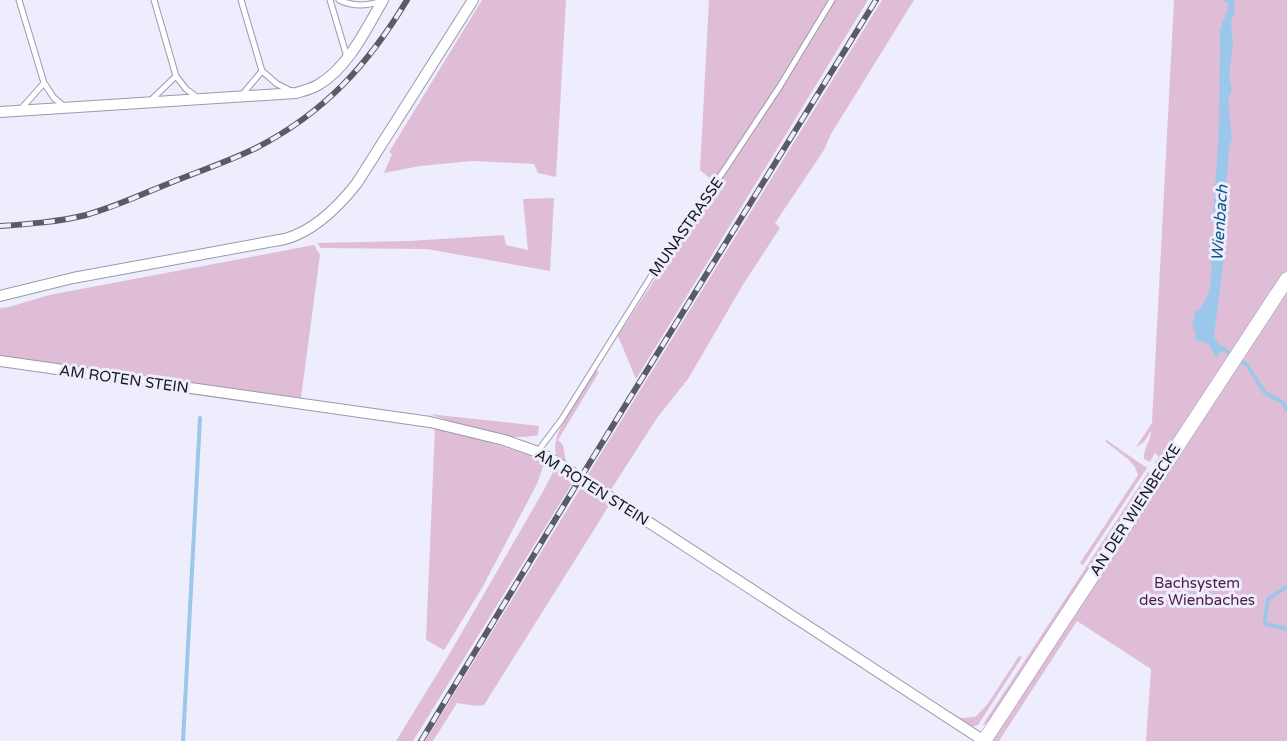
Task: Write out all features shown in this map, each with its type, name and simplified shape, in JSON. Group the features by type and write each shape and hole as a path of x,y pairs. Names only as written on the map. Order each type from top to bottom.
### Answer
{"street":[{"path":"0,112 296,93 317,86 330,76 347,57 383,0"},
{"path":"0,296 73,278 285,239 303,232 336,207 357,183 473,0"},
{"name":"AN DER WIENBECKE","path":"984,741 1287,279"},
{"name":"AM ROTEN STEIN","path":"0,361 441,424 494,437 538,452 581,477 984,741"}],"lane":[{"path":"19,0 44,83 54,98 66,108"},
{"path":"154,0 176,76 186,89 201,100"},
{"path":"241,0 262,71 277,84 296,93"},
{"path":"330,0 347,57"},
{"path":"339,0 352,5 366,6 383,0"},
{"name":"MUNASTRASSE","path":"538,452 562,419 655,270 726,169 780,86 832,0"},
{"path":"240,98 262,71"},
{"path":"149,102 176,76"},
{"path":"20,111 44,83"}],"green space":[{"path":"482,0 566,0 556,177 538,173 534,164 472,161 420,166 384,173 392,154 389,152"},
{"path":"709,0 828,0 778,85 713,181 700,170"},
{"path":"835,0 868,0 636,379 618,336"},
{"path":"882,0 914,0 831,134 824,150 775,223 780,228 744,283 688,379 657,418 610,491 587,476"},
{"name":"Bachsystem des Wienbaches","path":"1174,0 1287,0 1287,741 1146,741 1151,669 1077,621 999,741 991,741 1171,467 1154,463 1159,457 1155,453 1150,462 1144,459 1151,431 1144,442 1136,447 1152,423"},
{"path":"554,198 550,271 427,249 321,248 317,243 409,241 504,235 506,245 528,250 523,199"},
{"path":"314,245 320,255 301,398 0,356 0,308 49,295"},
{"path":"596,370 599,372 558,440 563,445 566,463 556,453 555,445 558,435 569,411"},
{"path":"429,414 539,426 538,435 511,437 497,435"},
{"path":"435,427 462,433 541,459 544,464 537,484 482,588 444,650 426,640"},
{"path":"1105,439 1147,468 1083,565 1080,563 1138,475 1128,459"},
{"path":"555,468 575,479 413,741 396,741 450,653"},
{"path":"1149,471 1150,476 991,720 982,726"},
{"path":"580,489 585,489 607,503 608,507 602,517 484,705 457,703 433,741 425,741"},
{"path":"1019,656 1022,657 978,725 970,727 930,700 961,718 975,717 987,705"}],"water":[{"name":"Wienbach","path":"1223,0 1234,0 1235,12 1231,20 1233,44 1229,76 1232,89 1228,101 1232,139 1229,147 1224,257 1214,336 1223,348 1217,357 1210,345 1195,339 1196,332 1192,327 1195,312 1206,299 1211,281 1209,245 1214,229 1219,127 1220,30 1229,5"}],"waterway":[{"name":"Wienbach","path":"1220,347 1247,365 1265,393 1284,403 1287,411"},
{"path":"183,741 200,418"},
{"name":"Wienbach","path":"1287,587 1268,599 1265,619 1266,624 1287,629"}],"railway":[{"path":"0,226 54,221 98,211 256,148 303,119 342,85 377,46 407,0"},
{"path":"421,741 876,0"}]}
